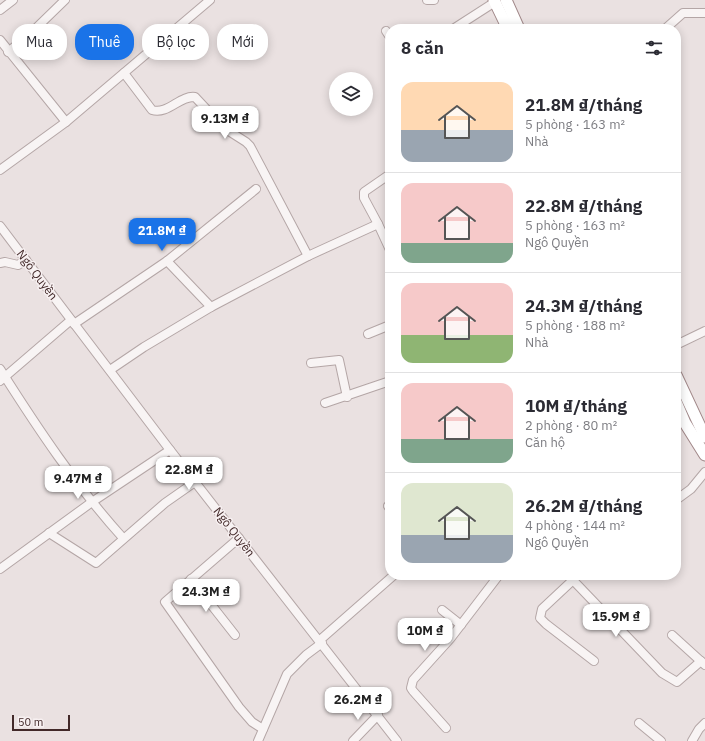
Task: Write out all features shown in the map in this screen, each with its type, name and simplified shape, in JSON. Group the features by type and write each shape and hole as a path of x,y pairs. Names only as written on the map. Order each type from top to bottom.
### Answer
{"highway":[{"path":"498,1 506,24"},
{"path":"498,1 515,24"},
{"path":"681,386 705,437"},
{"path":"681,413 688,429 705,455"}],"street":[{"path":"0,10 13,0"},
{"path":"4,51 32,32 65,0"},
{"path":"0,170 66,122 210,0"},
{"path":"427,0 434,0"},
{"path":"461,24 498,1"},
{"path":"671,24 683,13 705,13"},
{"path":"0,40 4,51 66,122"},
{"path":"124,73 152,110 160,111 189,98 195,97 224,128 246,142 308,256"},
{"path":"385,177 364,192 364,198 385,239"},
{"path":"2,379 73,322 167,261 256,190"},
{"path":"110,370 144,347 211,307 308,256 378,224"},
{"name":"Ngô Quyền","path":"0,226 170,450 321,641 397,741"},
{"path":"0,263 5,262 18,265 26,260"},
{"path":"167,261 211,307"},
{"path":"368,334 385,327"},
{"path":"681,343 705,331"},
{"path":"311,363 339,360 347,397"},
{"path":"0,369 2,379 55,455 123,538"},
{"path":"325,403 347,397 385,383"},
{"path":"0,569 92,502 170,450"},
{"path":"681,496 691,489 705,472"},
{"path":"49,533 96,563 164,503 195,482"},
{"path":"239,538 166,600 165,604 239,707 252,722 263,729"},
{"path":"191,579 235,635"},
{"path":"258,741 287,674 306,654 388,580"},
{"path":"446,728 413,691 411,685 413,680 461,625 495,580"},
{"path":"568,580 542,609 540,618 594,661"},
{"path":"572,580 662,673 677,682 703,663 672,635"},
{"path":"442,610 461,625"},
{"path":"353,741 378,715"},
{"path":"639,723 661,741"},
{"path":"692,741 699,729 705,723"}]}
